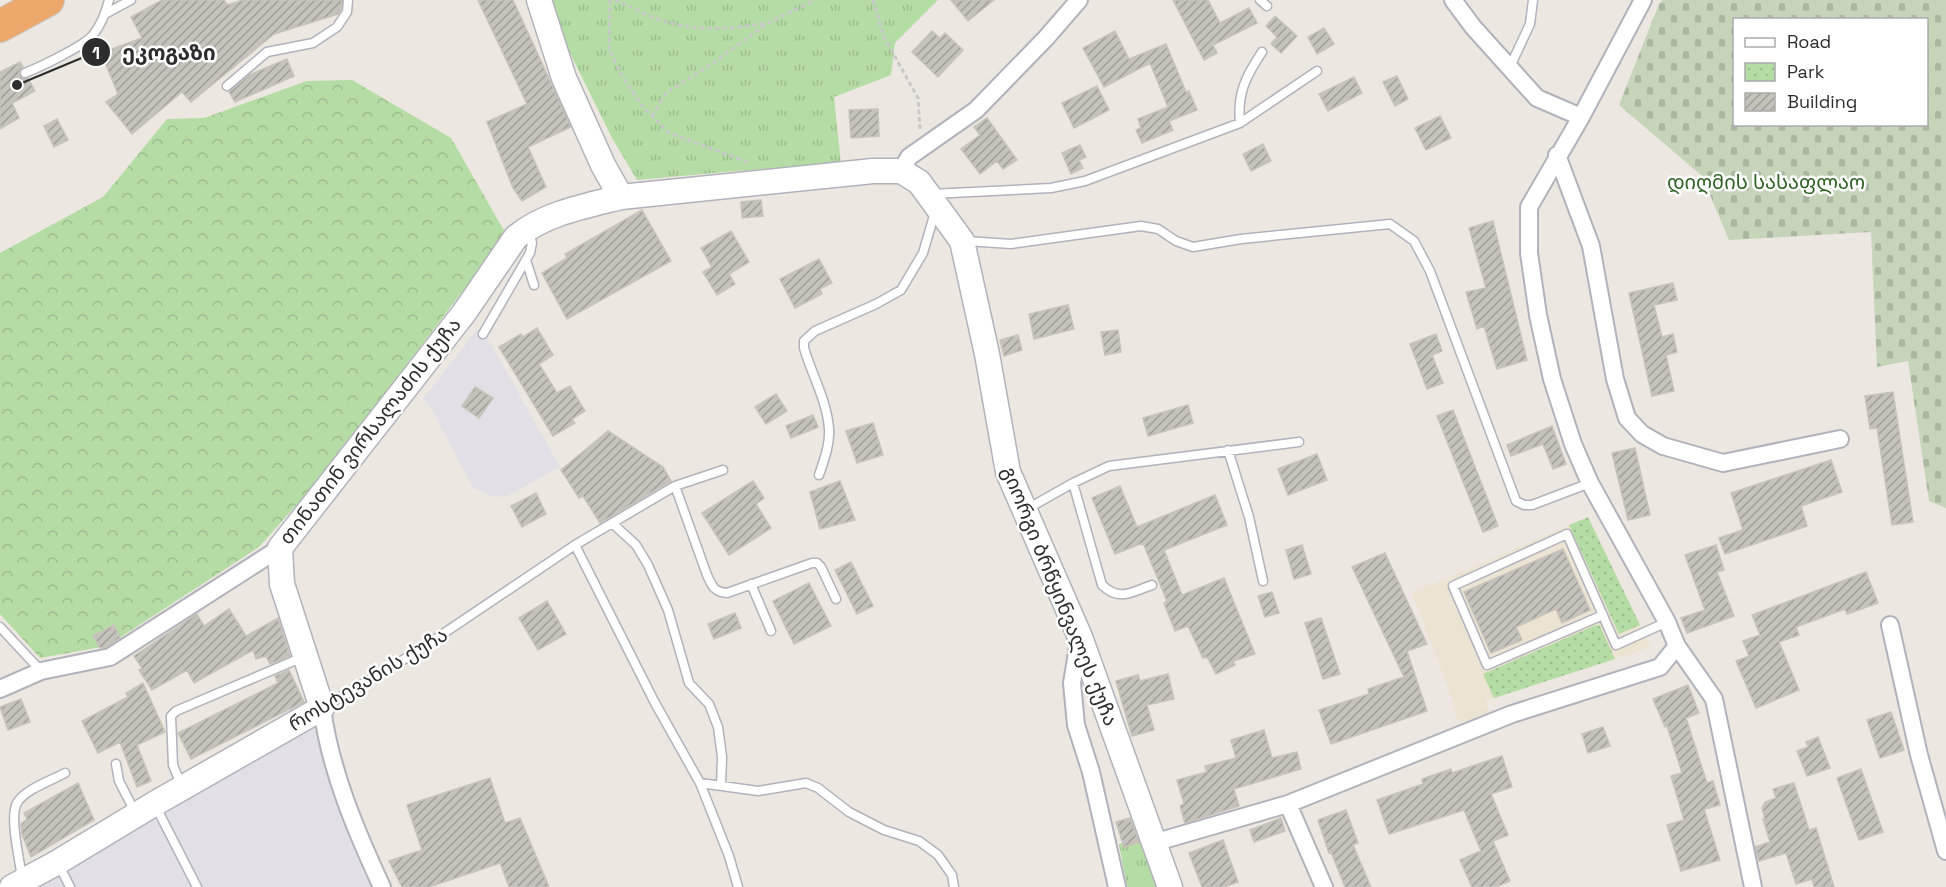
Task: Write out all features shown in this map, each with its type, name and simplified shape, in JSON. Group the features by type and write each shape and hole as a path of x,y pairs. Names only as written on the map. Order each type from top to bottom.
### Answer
{"highway":[{"path":"0,26 48,0"}],"street":[{"path":"539,0 564,78 603,165 621,197 873,171 902,171 909,157 976,110 1046,38 1079,0"},
{"path":"1453,0 1509,69 1537,98 1581,117"},
{"path":"1643,0 1581,117 1529,207 1528,253 1552,379 1573,444 1590,483 1667,622 1677,646 1714,699 1753,887"},
{"path":"1557,155 1591,246 1615,379 1627,418 1642,434 1663,446 1723,464 1840,440"},
{"name":"გიორგი ბრწყინვალეს ქუჩა","path":"902,171 918,182 962,241 987,354 1008,472 1080,637 1170,887"},
{"name":"თინათინ ვირსალაძის ქუჩა","path":"0,689 41,671 110,657 280,548 464,313 516,237 546,218 621,197"},
{"path":"280,548 282,584 322,708 326,735 349,810 382,887"},
{"path":"1890,625 1919,755 1946,851"},
{"path":"1080,637 1072,683 1076,725 1091,772 1117,887"},
{"path":"1153,843 1288,804 1512,714 1660,667 1677,646"},
{"name":"როსტევანის ქუჩა","path":"17,884 322,708"},
{"path":"1288,804 1324,887"}],"lane":[{"path":"26,73 44,65 92,36 105,14 109,0"},
{"path":"105,14 131,0"},
{"path":"227,86 267,52 313,43 337,27 347,12 348,0"},
{"path":"1509,69 1530,24 1533,0"},
{"path":"1240,123 1241,94 1246,76 1262,52"},
{"path":"819,475 827,451 829,430 825,406 808,363 804,341 815,331 876,304 901,290 923,253 932,200 1051,188 1085,181 1240,123 1317,71"},
{"path":"962,241 1011,244 1141,226 1158,229 1176,241 1192,247 1241,239 1390,224 1414,241 1430,271 1516,501 1524,505 1532,505 1590,483"},
{"path":"483,334 526,260 532,243 528,228"},
{"path":"526,260 534,285"},
{"path":"1024,510 1109,466 1299,442"},
{"path":"1228,450 1249,517 1263,581"},
{"name":"როსტევანის ქუჩა","path":"322,708 412,654 575,545 612,523 675,486 723,470"},
{"path":"1073,483 1102,585 1111,594 1122,596 1152,585"},
{"path":"675,486 712,587 718,592 727,593 817,563 836,599"},
{"path":"612,523 636,545 648,565 668,610 690,683 710,704 718,727 721,747 721,786"},
{"path":"1603,615 1487,665 1452,586 1567,534 1603,615 1616,645 1667,622"},
{"path":"575,545 655,703 700,783 729,856 738,887"},
{"path":"751,584 771,631"},
{"path":"0,627 41,671"},
{"path":"182,788 173,765 171,716 176,711 306,656"},
{"path":"116,764 118,781 145,809 197,887"},
{"path":"17,884 14,815 17,802 29,791 65,774"},
{"path":"700,783 758,791 806,783 818,788 849,812 884,830 919,841 938,855 952,875 954,887"},
{"path":"58,862 70,887"}],"path":[{"path":"610,0 609,49 623,78 644,108 669,133 756,165"},
{"path":"615,0 667,22 696,28 732,29 768,23"},
{"path":"652,116 666,93 713,63 768,23 815,0"},
{"path":"873,0 884,37 918,98 924,147"}],"shaded area":[{"path":"478,328 491,344 560,467 505,497 491,496 473,488 432,410 423,399"},
{"path":"1588,517 1651,647 1485,701 1489,713 1464,723 1457,719 1453,706 1455,705 1412,593"},
{"path":"314,724 346,827 374,887 20,887"}],"green space":[{"path":"553,0 938,0 895,43 891,75 834,97 841,164 637,180 612,138 566,45"},
{"name":"დიღმის სასაფლაო","path":"1663,0 1946,0 1946,508 1929,501 1908,361 1877,367 1871,232 1729,240 1702,176 1619,105 1659,4"},
{"path":"352,80 451,138 506,234 323,475 259,547 107,646 40,658 0,614 0,253 103,197 167,119 204,118 307,81"},
{"path":"1588,517 1640,625 1619,634 1569,525"},
{"path":"1596,625 1600,626 1615,659 1494,698 1483,674"},
{"path":"1139,838 1157,887 1127,887 1119,844"}],"building":[{"path":"162,0 224,0 227,5 243,0 342,0 338,14 274,34 191,102 182,92 132,134 106,102 118,94 101,53 142,38 131,17"},
{"path":"478,0 513,0 571,127 528,147 546,187 522,201 513,188 487,122 527,104"},
{"path":"951,0 994,0 968,21"},
{"path":"1173,0 1208,0 1220,23 1249,8 1257,23 1213,45 1217,53 1204,60"},
{"path":"1275,16 1297,36 1281,53 1271,44 1277,37 1266,26"},
{"path":"1324,28 1334,44 1317,54 1308,37"},
{"path":"932,31 940,38 945,33 963,50 938,77 912,52"},
{"path":"1115,31 1129,59 1166,44 1186,92 1189,91 1197,110 1169,121 1173,130 1142,143 1136,130 1141,128 1138,119 1168,107 1150,63 1104,87 1083,48"},
{"path":"287,59 294,76 235,102 229,92 249,75"},
{"path":"20,62 23,67 19,76 24,79 28,78 35,91 12,103 19,118 0,129 0,72"},
{"path":"1397,76 1408,99 1395,106 1383,82"},
{"path":"1354,77 1362,93 1328,111 1319,94"},
{"path":"1097,86 1109,110 1074,128 1062,103"},
{"path":"878,109 879,136 851,138 849,110"},
{"path":"1440,116 1451,138 1426,150 1415,128"},
{"path":"987,118 1017,160 1003,169 997,161 980,174 961,149 980,135 974,127"},
{"path":"57,119 68,140 54,147 44,126"},
{"path":"1263,144 1271,161 1251,171 1243,154"},
{"path":"1080,145 1086,157 1079,160 1083,168 1071,174 1062,153"},
{"path":"761,200 763,216 742,218 741,202"},
{"path":"642,210 671,261 567,319 542,273 567,258 565,254"},
{"path":"1493,221 1527,360 1497,369 1484,326 1477,329 1466,292 1486,288 1469,228"},
{"path":"731,231 749,262 729,274 735,284 717,295 703,272 712,267 701,248"},
{"path":"819,259 832,283 820,289 822,294 795,308 780,279"},
{"path":"1673,283 1677,300 1654,305 1662,337 1673,334 1677,352 1666,355 1674,391 1652,396 1629,293"},
{"path":"1068,305 1074,329 1034,339 1029,314"},
{"path":"537,328 553,355 539,364 557,393 570,386 585,411 572,419 575,423 553,436 499,347"},
{"path":"1118,330 1121,352 1105,355 1101,332"},
{"path":"1436,334 1442,351 1432,355 1443,383 1427,389 1410,344"},
{"path":"1018,335 1022,350 1004,356 1000,340"},
{"path":"475,387 493,398 479,418 462,406"},
{"path":"1893,392 1913,522 1892,525 1877,428 1870,429 1865,396"},
{"path":"776,394 787,411 766,424 755,407"},
{"path":"1188,405 1193,423 1148,436 1143,418"},
{"path":"1453,410 1498,526 1483,532 1437,416"},
{"path":"813,415 818,427 791,438 786,426"},
{"path":"873,423 883,455 857,463 846,431"},
{"path":"1552,426 1566,464 1553,469 1543,444 1511,456 1507,445"},
{"path":"608,431 663,467 671,481 600,523 583,496 579,498 561,470"},
{"path":"1635,448 1650,515 1628,520 1612,453"},
{"path":"1317,454 1327,480 1288,495 1278,469"},
{"path":"1831,460 1842,492 1801,506 1807,526 1725,554 1719,538 1743,530 1731,493"},
{"path":"753,481 764,498 756,504 771,528 729,555 702,513"},
{"path":"840,481 855,520 820,529 810,492"},
{"path":"1120,486 1137,527 1215,495 1227,525 1164,550 1182,595 1224,578 1255,654 1233,661 1235,665 1216,674 1207,657 1203,658 1188,626 1175,631 1164,603 1167,601 1143,543 1115,554 1092,498"},
{"path":"536,493 546,514 522,527 511,506"},
{"path":"1302,545 1311,574 1294,579 1286,550"},
{"path":"1716,545 1724,570 1717,572 1734,616 1687,633 1681,618 1705,610 1685,555"},
{"path":"1563,549 1590,610 1562,623 1556,609 1516,627 1522,640 1491,653 1464,592"},
{"path":"1385,553 1427,644 1407,651 1427,711 1331,744 1319,710 1369,694 1368,689 1404,677 1352,567"},
{"path":"851,562 873,606 857,614 835,570"},
{"path":"1866,572 1878,603 1847,614 1845,609 1796,627 1799,635 1779,642 1799,690 1756,708 1736,661 1749,656 1743,641 1760,635 1752,615"},
{"path":"809,583 831,626 794,644 773,601"},
{"path":"1272,592 1279,613 1265,617 1258,596"},
{"path":"547,601 566,634 538,650 519,618"},
{"path":"229,609 246,636 278,618 290,656 270,664 266,656 256,659 253,650 194,683 187,670 152,690 139,670 142,668 134,656 197,614 204,626"},
{"path":"735,613 741,628 714,639 708,624"},
{"path":"1321,618 1340,674 1323,679 1305,623"},
{"path":"114,625 120,638 100,648 93,636"},
{"path":"289,670 304,702 191,759 178,733 278,683 275,676"},
{"path":"1168,674 1174,699 1147,705 1154,730 1132,736 1116,681 1138,675 1140,681"},
{"path":"143,683 165,732 137,745 151,781 137,787 120,742 98,753 82,721 128,697 126,693"},
{"path":"1688,685 1699,713 1686,718 1707,783 1713,781 1720,805 1704,809 1720,860 1681,871 1667,825 1684,820 1671,776 1682,773 1667,726 1665,727 1653,699"},
{"path":"21,699 30,722 8,730 0,707"},
{"path":"1891,712 1904,750 1880,758 1867,720"},
{"path":"1603,727 1610,746 1588,753 1582,734"},
{"path":"1264,730 1272,758 1297,752 1301,769 1234,789 1239,806 1185,823 1180,806 1184,804 1177,780 1207,772 1205,766 1236,758 1231,740"},
{"path":"1818,737 1830,768 1807,776 1797,751 1808,747 1806,742"},
{"path":"1502,756 1512,787 1491,794 1508,835 1493,841 1510,881 1496,887 1472,887 1460,860 1481,851 1464,810 1389,834 1377,800 1423,784 1422,779 1451,769 1452,773"},
{"path":"1861,769 1883,832 1859,840 1837,778"},
{"path":"490,778 505,823 520,818 549,887 509,887 500,863 429,887 402,887 389,861 422,850 407,805"},
{"path":"78,783 94,820 31,857 22,834 21,824 27,819 24,813"},
{"path":"1794,783 1809,830 1816,828 1834,887 1814,887 1812,879 1796,884 1786,853 1759,861 1755,847 1770,842 1762,808 1765,802 1776,798 1773,789"},
{"path":"1346,810 1358,843 1353,845 1371,887 1345,887 1331,852 1329,853 1318,820"},
{"path":"1130,818 1139,842 1124,847 1116,822"},
{"path":"1281,818 1285,831 1254,842 1250,830"},
{"path":"1223,840 1238,882 1224,887 1202,887 1189,853"}],"place":[{"name":"ეკოგაზი","path":"17,85"}]}
